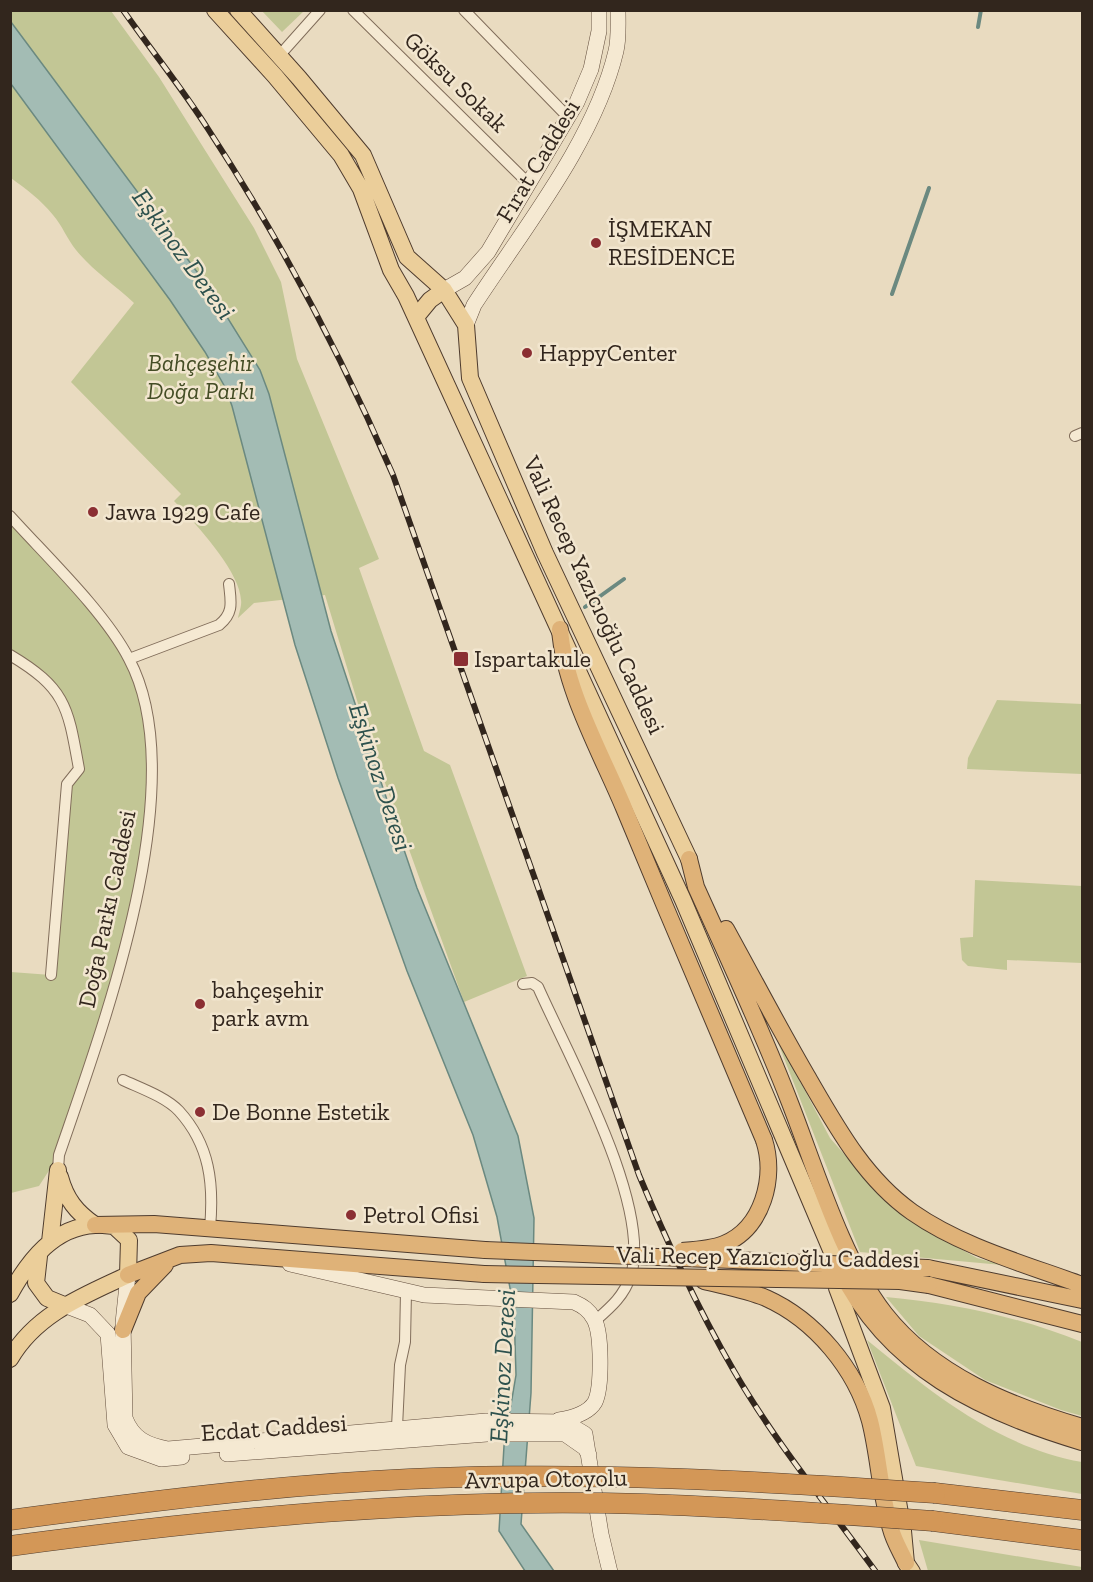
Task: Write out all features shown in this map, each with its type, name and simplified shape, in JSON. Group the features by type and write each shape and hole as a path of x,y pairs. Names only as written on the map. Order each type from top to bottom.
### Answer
{"highway":[{"path":"560,629 561,652 601,756 769,1156 766,1194 756,1214 743,1230 724,1244 690,1251 640,1255"},
{"path":"690,859 831,1118 849,1147 877,1180 911,1211 939,1229 974,1245 1083,1285"},
{"path":"690,859 696,887 785,1089 848,1249 865,1283 885,1313 925,1352 974,1385 1007,1402 1083,1427"},
{"name":"Vali Recep Yazıcıoğlu Caddesi","path":"98,1225 153,1224 485,1250 640,1255 929,1276 1083,1300"},
{"name":"Vali Recep Yazıcıoğlu Caddesi","path":"128,1275 172,1258 211,1253 484,1274 701,1280 900,1281 929,1276 1083,1324"},
{"path":"834,1257 855,1299 875,1326 899,1351 931,1376 982,1405 1025,1423 1083,1442"},
{"path":"123,1330 138,1293 172,1258"},
{"path":"701,1280 764,1298 787,1309 826,1341 842,1363 859,1392 870,1419 891,1529 909,1567"},
{"name":"Avrupa Otoyolu","path":"10,1520 247,1490 408,1479 542,1476 684,1478 935,1493 1083,1510"},
{"name":"Avrupa Otoyolu","path":"10,1546 248,1517 451,1505 645,1504 933,1521 1083,1540"}],"main road":[{"path":"215,10 275,76 341,155 362,189 391,270 416,317 430,300 444,290"},
{"path":"238,10 363,155 408,257 444,290 466,325"},
{"name":"Fırat Caddesi","path":"444,290 465,278 488,252 577,102 591,69 599,31 599,10"},
{"name":"Fırat Caddesi","path":"466,325 474,305 584,136 603,94 616,49 618,10"},
{"name":"Vali Recep Yazıcıoğlu Caddesi","path":"416,317 683,900 834,1257 837,1288 882,1408 909,1567"},
{"name":"Vali Recep Yazıcıoğlu Caddesi","path":"466,325 470,378 545,553 690,859"},
{"path":"437,363 449,365 457,360 466,347"},
{"path":"58,1170 64,1192 72,1205 98,1225"},
{"path":"58,1170 47,1244 37,1260 36,1283 47,1298 64,1305"},
{"path":"10,1294 21,1275 47,1244 66,1232 79,1226 114,1226 129,1239 128,1275 64,1305 28,1334 10,1359"},
{"path":"252,1256 406,1292 493,1300 574,1302 586,1308 596,1321 600,1341 598,1391 595,1402 587,1411 547,1425"},
{"name":"Ecdat Caddesi","path":"128,1275 123,1330 125,1418 130,1431 151,1446 168,1449 397,1427 486,1428"},
{"name":"Ecdat Caddesi","path":"64,1305 90,1315 108,1334 113,1370 115,1425 128,1447 140,1454 161,1459 486,1428 576,1426 585,1434 601,1534 610,1572"}],"street":[{"path":"279,56 320,10"},
{"name":"Göksu Sokak","path":"352,10 529,184"},
{"path":"464,10 567,116"},
{"name":"Doğa Parkı Caddesi","path":"10,516 98,616 129,659 145,704 152,745 148,838 107,1015 59,1155 58,1170"},
{"path":"129,659 219,625 229,617 231,609 229,584"},
{"path":"10,655 39,672 57,691 69,712 79,769 67,784 51,975"},
{"path":"523,984 532,983 538,987 566,1051 592,1099 624,1194 634,1234 631,1275 621,1298 596,1321"},
{"path":"123,1080 178,1110 197,1138 212,1178 210,1228"},
{"path":"397,1427 400,1365 406,1332 406,1292"}],"green space":[{"name":"Bahçeşehir Doğa Parkı","path":"11,11 111,11 159,77 254,228 281,282 297,359 379,559 359,568 424,751 450,765 527,976 464,1002 366,730 325,595 254,603 238,618 241,607 239,588 225,561 174,501 181,494 71,382 134,303 82,257 48,210 11,178"},
{"path":"262,11 304,11 282,32"},
{"path":"11,516 98,616 129,659 152,745 148,838 107,1015 59,1155 39,1186 11,1193 11,972 51,975 67,784 79,769 57,691 11,655"},
{"path":"997,700 1082,704 1082,774 967,769 968,758"},
{"path":"975,880 1082,886 1082,963 1007,960 1007,970 968,966 962,960 960,938 973,937"},
{"path":"773,1030 830,1138 866,1179 916,1224 977,1258 1002,1265 860,1252"},
{"path":"886,1297 986,1312 1035,1325 1082,1342 1082,1416 985,1380 919,1336"},
{"path":"867,1340 941,1398 994,1431 1051,1455 1082,1462 1082,1494 916,1466"},
{"path":"919,1540 1082,1567 1082,1571 928,1571"}],"water":[{"path":"11,22 209,288 260,370 269,394 331,631 382,785 417,888 518,1136 534,1218 531,1393 521,1524 554,1571 525,1571 499,1531 504,1446 516,1375 514,1310 497,1217 473,1135 407,971 338,778 295,645 232,406 225,387 205,352 170,300 11,84"}],"waterway":[{"path":"978,27 981,10"},
{"path":"892,294 929,188"},
{"path":"585,607 624,579"}],"railway":[{"path":"123,10 198,114 260,213 331,342 393,475 639,1175 684,1275 708,1324 750,1397 784,1448 876,1572"}],"place":[{"name":"İŞMEKAN RESİDENCE","path":"596,243"},
{"name":"HappyCenter","path":"527,353"},
{"name":"Jawa 1929 Cafe","path":"93,512"},
{"name":"Ispartakule","path":"461,659"},
{"name":"bahçeşehir park avm","path":"200,1004"},
{"name":"De Bonne Estetik","path":"200,1112"},
{"name":"Petrol Ofisi","path":"351,1215"}],"water label":[{"name":"Eşkinoz Deresi","path":"184,254"},
{"name":"Eşkinoz Deresi","path":"381,777"},
{"name":"Eşkinoz Deresi","path":"502,1366"}]}
